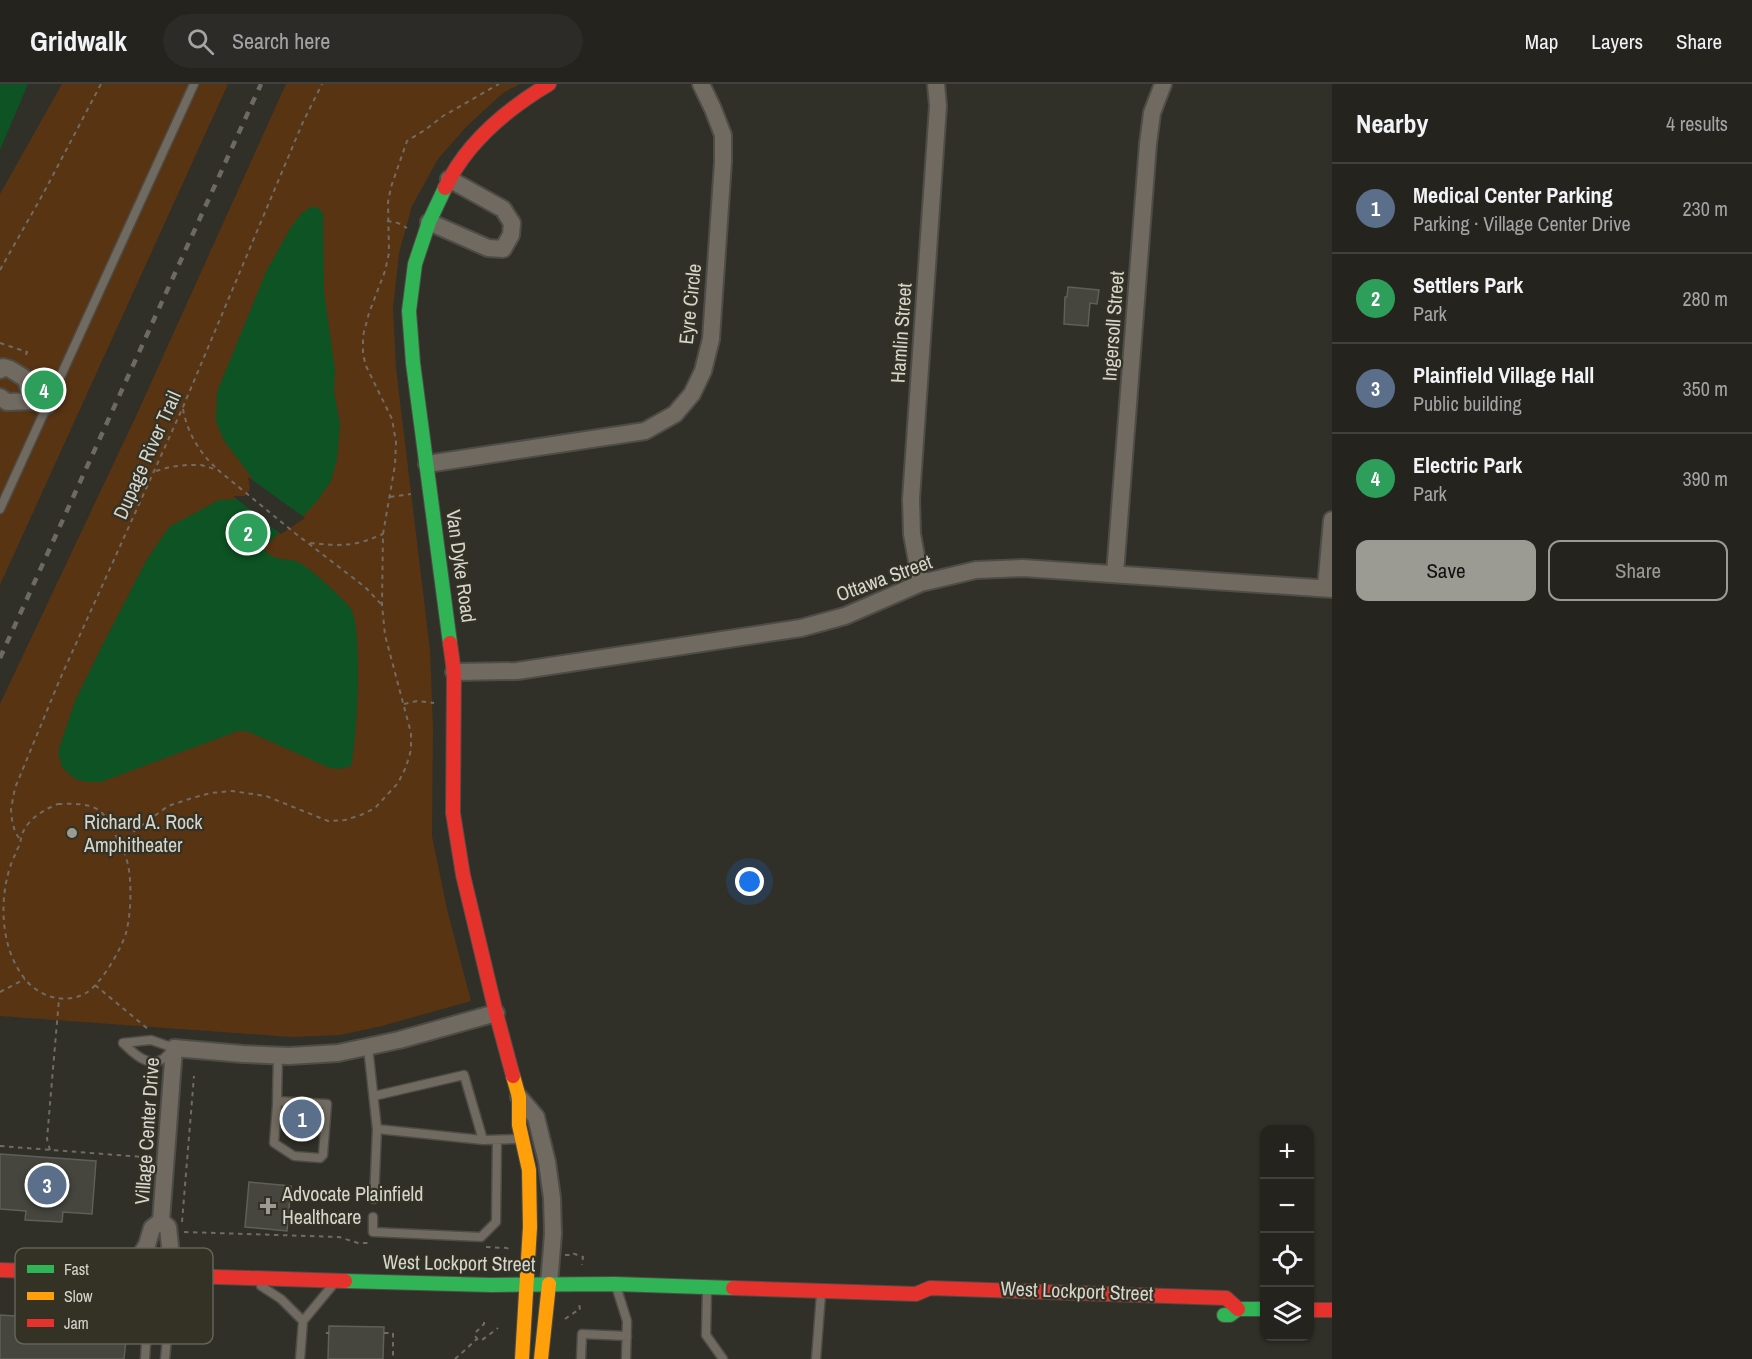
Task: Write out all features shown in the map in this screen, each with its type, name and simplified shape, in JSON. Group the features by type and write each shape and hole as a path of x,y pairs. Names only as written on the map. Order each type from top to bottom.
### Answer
{"street":[{"name":"Van Dyke Road","path":"522,1359 531,1198 529,1170 519,1125 519,1097 463,875 453,813 454,672 413,363 409,311 415,264 429,222 449,179 466,154 489,128 524,99 549,84"},
{"name":"Eyre Circle","path":"427,464 645,431 675,414 692,394 703,371 711,339 723,162 723,135 701,84"},
{"name":"Hamlin Street","path":"921,584 912,534 911,500 938,106 936,84"},
{"name":"Ingersoll Street","path":"1115,574 1148,144 1152,113 1163,84"},
{"path":"429,222 488,248 503,249 511,235 512,223 503,209 449,179"},
{"path":"0,370 3,367 10,369 26,379 30,395 41,404"},
{"path":"0,397 7,402 41,404"},
{"path":"1329,589 1332,520"},
{"name":"Ottawa Street","path":"454,672 517,671 801,627 845,616 921,584 975,570 1023,568 1329,589"},
{"name":"Village Center Drive","path":"145,1248 153,1228 161,1221 174,1048 278,1055 338,1053 399,1040 496,1013"},
{"name":"Van Dyke Road","path":"519,1097 536,1117 547,1162 552,1198 553,1234 541,1359"},
{"name":"Village Center Drive","path":"161,1221 168,1227 170,1248"},
{"name":"West Lockport Street","path":"0,1270 15,1270"},
{"name":"West Lockport Street","path":"213,1277 338,1279 491,1286 615,1284 916,1294 930,1288 1226,1298 1238,1309"},
{"path":"916,1294 931,1306"},
{"name":"West Lockport Street","path":"1209,1315 1230,1315 1238,1309 1260,1309"},
{"path":"1314,1310 1332,1310"}],"lane":[{"path":"0,509 41,404 194,84"},
{"path":"151,1040 174,1048 161,1060 150,1061 138,1057 123,1043 151,1040"},
{"path":"368,1047 377,1129 374,1199"},
{"path":"277,1101 327,1104 323,1155 320,1158 294,1156 274,1143 278,1055"},
{"path":"374,1096 464,1075 483,1140"},
{"path":"377,1129 483,1140 521,1139"},
{"path":"373,1217 373,1232 481,1237 496,1222 497,1140"},
{"path":"249,1278 281,1299 303,1321"},
{"path":"300,1359 303,1321 338,1279"},
{"path":"615,1284 627,1321 626,1359"},
{"path":"707,1287 706,1335 723,1359"},
{"path":"816,1359 821,1290"},
{"path":"581,1359 582,1334 627,1336"},
{"path":"145,1359 146,1344"},
{"path":"165,1359 166,1344"}],"path":[{"path":"0,270 101,84"},
{"name":"Dupage River Trail","path":"19,838 15,832 11,809 15,788 60,679 183,407 303,122 322,84"},
{"path":"121,845 133,832 168,806 192,798 232,791 266,796 328,821 345,820 375,808 398,783 406,767 411,750 411,733 385,635 382,605 383,534 395,465 396,442 392,419 366,366 363,336 385,271 389,253 387,222 391,187 407,141 443,116 499,84"},
{"path":"183,407 185,419 195,443 205,458 296,534 365,587 382,605"},
{"path":"154,472 187,465 201,465 218,470"},
{"path":"309,543 342,547 366,542 383,534"},
{"path":"404,704 417,701 441,702"},
{"path":"57,804 73,804 86,805 101,812 121,845 128,865 130,909 126,933 115,959 87,993 73,998 59,999 42,994 25,979 15,963 3,923 6,883 12,861 20,845 19,838 29,823 43,810 57,804"},
{"path":"0,992 25,979"},
{"path":"95,985 150,1030"},
{"path":"50,1150 47,1139 59,999"},
{"path":"194,1076 182,1232 339,1237 358,1243 369,1243"},
{"path":"0,1146 143,1157"},
{"path":"484,1247 507,1248 515,1253"},
{"path":"570,1256 572,1253 583,1257 582,1261"},
{"path":"477,1339 475,1333 484,1324 483,1322"},
{"path":"455,1359 477,1339 482,1340 498,1328"},
{"path":"384,1333 393,1333 393,1359"}],"shaded area":[{"path":"0,84 28,84 0,150"},
{"path":"62,84 228,84 0,585 0,194"},
{"path":"286,84 520,84 503,93 467,126 438,159 412,206 399,253 393,309 396,368 430,650 433,728 432,836 447,909 471,1001 382,1026 340,1035 292,1037 0,1016 0,704 136,416"},
{"path":"311,207 317,207 323,213 324,292 335,370 334,391 340,425 337,459 331,481 317,501 305,514 283,529 265,547 265,551 276,558 295,561 305,566 351,609 355,620 358,661 357,711 351,766 340,769 330,768 249,732 238,731 101,782 75,779 62,767 58,752 75,701 146,561 169,527 219,500 246,499 253,492 252,478 223,439 216,421 217,392 266,272 291,227 302,213"}],"pier":[{"path":"248,477 305,518 281,534 233,496 245,496 250,490"}],"building":[{"path":"1068,287 1099,290 1097,304 1090,303 1088,326 1064,324 1065,297 1067,297"},
{"path":"0,1154 96,1161 92,1214 63,1212 62,1222 25,1220 26,1211 0,1209"},
{"name":"Advocate Plainfield Healthcare","path":"249,1182 291,1186 287,1231 245,1227"},
{"path":"0,1315 15,1316 15,1344 126,1344 124,1359 0,1359"},
{"path":"329,1326 384,1327 383,1359 328,1359"}],"railway":[{"path":"0,658 261,84"}],"traffic: fast":[{"path":"445,188 429,222 415,264 409,311 413,363 450,643"},
{"path":"345,1281 491,1285 615,1284 733,1288"},
{"path":"1224,1315 1230,1315 1238,1309 1260,1309"}],"traffic: slow":[{"path":"513,1076 519,1097 519,1125 529,1170 530,1227 522,1359"},
{"path":"541,1359 549,1284"}],"traffic: jam":[{"path":"445,188 464,156 489,128 518,104 549,84"},
{"path":"450,643 454,672 453,813 463,875 513,1076"},
{"path":"0,1270 15,1270"},
{"path":"213,1277 345,1281"},
{"path":"733,1288 916,1294 930,1288 1226,1298 1238,1309"},
{"path":"1314,1310 1332,1310"}],"place":[{"name":"Electric Park","path":"44,390"},
{"name":"Settlers Park","path":"248,533"},
{"name":"Richard A. Rock Amphitheater","path":"72,833"},
{"name":"Medical Center Parking","path":"302,1119"},
{"name":"Plainfield Village Hall","path":"47,1185"},
{"name":"Advocate Plainfield Healthcare","path":"268,1206"}]}
